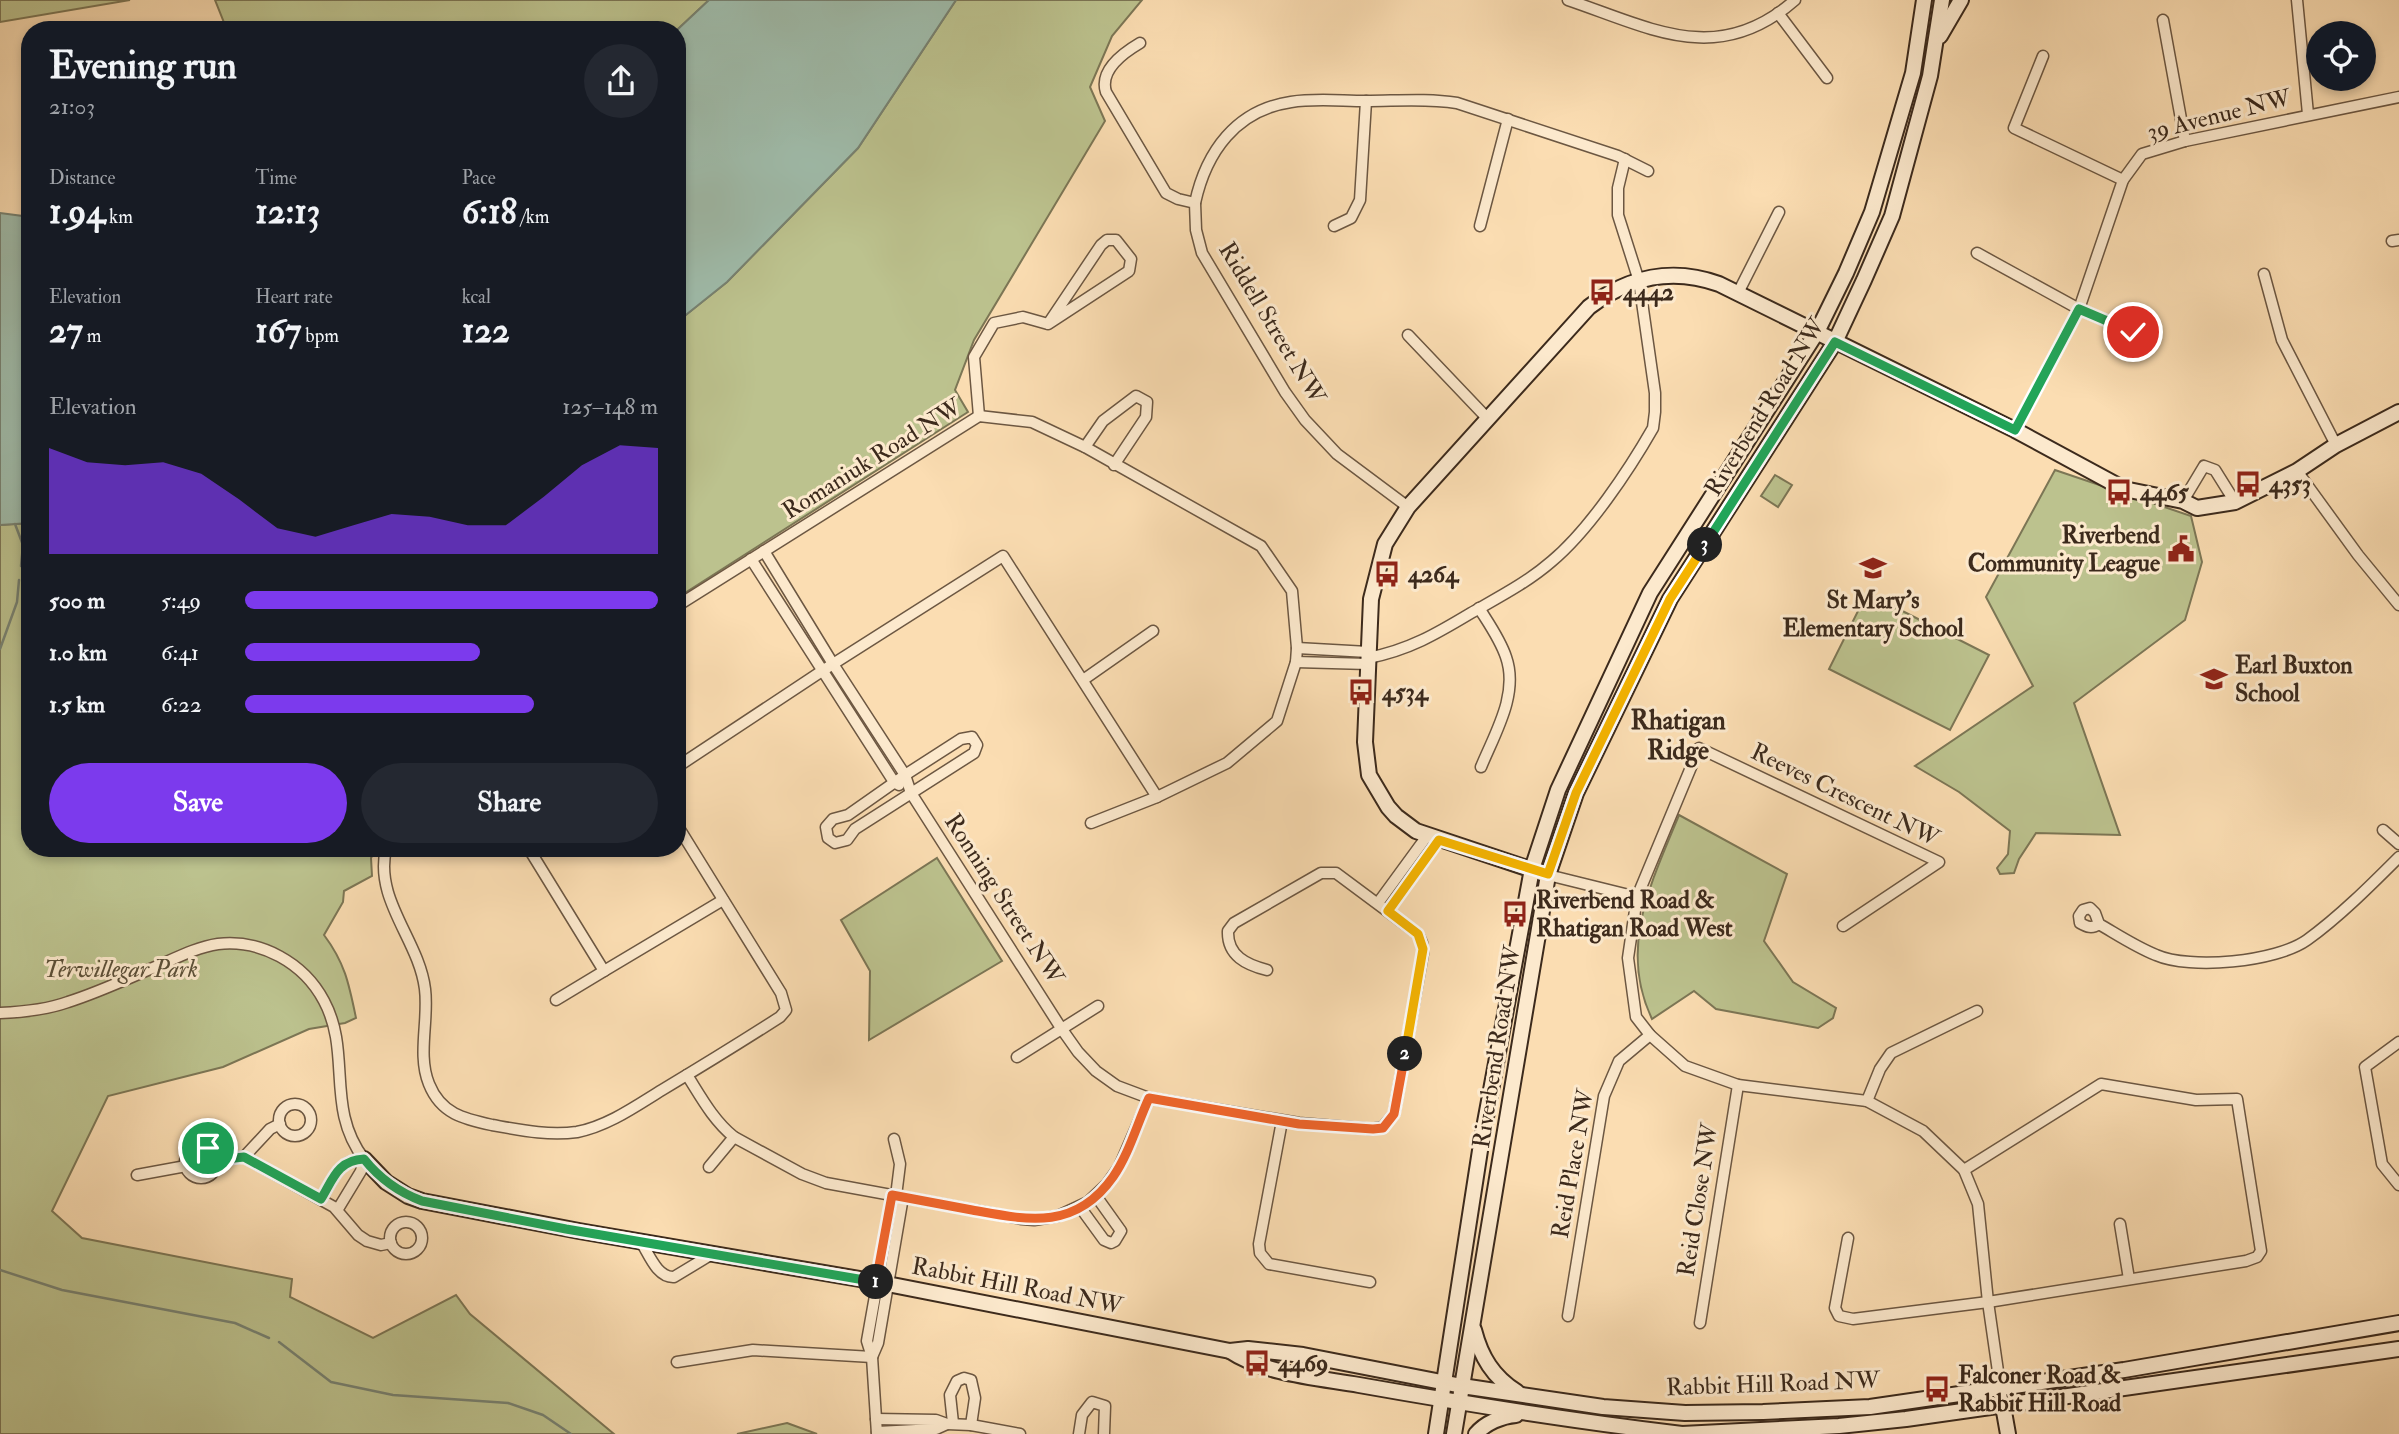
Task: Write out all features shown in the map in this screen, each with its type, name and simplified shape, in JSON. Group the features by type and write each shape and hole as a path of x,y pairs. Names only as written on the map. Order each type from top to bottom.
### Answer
{"main road":[{"name":"Riverbend Road NW","path":"1436,1434 1481,1144 1532,869 1558,790 1650,593 1817,332 1846,273 1872,212 1913,73 1924,0"},
{"name":"Riverbend Road NW","path":"1454,1434 1548,874 1576,793 1670,599 1835,342 1892,216 1930,76 1942,0"},
{"path":"1936,43 1961,0"},
{"path":"1548,874 1433,838 1396,816 1379,795 1369,775 1365,742 1371,599 1385,544 1408,507 1588,307 1612,292 1639,281 1682,275 1698,277 1738,293 2015,430 2124,489 2183,501 2197,508 2235,502 2297,471 2336,445 2399,412"},
{"name":"Rabbit Hill Road NW","path":"364,1159 386,1182 408,1196 422,1201 883,1283 1230,1351 1248,1349 1303,1355 1462,1386 1603,1407 1685,1413 1814,1411 1870,1407 2269,1347 2399,1323"},
{"path":"1472,1324 1479,1349 1495,1376 1524,1396"},
{"name":"Rabbit Hill Road NW","path":"1230,1351 1244,1360 1269,1368 1524,1414 1682,1434 1839,1426 2003,1406 2399,1349"},
{"path":"2003,1406 2008,1434"},
{"path":"1476,1434 1481,1428 1507,1416 1524,1414"}],"street":[{"path":"1568,0 1662,32 1698,38 1722,37 1746,31 1779,13 1795,0"},
{"path":"2297,0 2308,114"},
{"path":"1779,13 1827,78"},
{"path":"2163,20 2185,141"},
{"path":"1140,43 1125,52 1108,71 1104,81 1106,92 1166,193 1178,199 1195,203 1209,160 1219,144 1245,120 1268,108 1291,102 1445,101 1508,119 1625,159 1648,171"},
{"path":"2043,56 2014,128 2123,180"},
{"name":"39 Avenue NW","path":"2015,430 2079,309 2123,180 2143,154 2185,141 2399,97"},
{"path":"1334,226 1351,218 1360,200 1366,101"},
{"path":"1480,226 1508,119"},
{"path":"1296,662 1368,658 1394,653 1418,644 1539,572 1587,527 1653,428 1656,403 1639,281 1618,215 1618,188 1625,159"},
{"name":"Riddell Street NW","path":"1195,203 1196,230 1202,253 1294,406 1338,454 1408,507"},
{"path":"1738,293 1779,212"},
{"path":"979,416 974,357 994,323 1023,317 1048,324 1129,271 1131,259 1116,240 1107,240 1101,245 1048,324"},
{"path":"1977,253 2079,309 2133,332"},
{"path":"2264,274 2283,341 2336,445"},
{"path":"1408,335 1487,418"},
{"path":"1085,447 1103,421 1136,396 1147,402 1146,417 1114,465"},
{"name":"Romaniuk Road NW","path":"686,600 979,416 1032,422 1085,447 1261,546 1292,591 1297,648 1296,662 1276,721 1227,763 1157,797 1091,823"},
{"path":"2183,501 2204,466 2215,470 2235,502"},
{"path":"2297,471 2358,555 2399,605"},
{"name":"Ronning Street NW","path":"764,551 905,775 911,793 1061,1028 1096,1071 1117,1086 1149,1098 1282,1121 1383,1128 1391,1119 1423,949 1418,934 1336,873 1316,874 1234,923 1228,931 1228,940 1239,958 1250,965 1267,970"},
{"path":"686,761 821,671 1003,556 1157,797"},
{"name":"Ronning Street NW","path":"751,559 894,782 911,793"},
{"path":"1479,608 1506,655 1510,682 1505,709 1481,767"},
{"path":"1083,680 1153,631"},
{"path":"1297,648 1368,658"},
{"path":"972,737 977,745 974,753 855,829 847,840 835,843 828,838 826,827 833,819 848,815 905,775 961,739 972,737"},
{"name":"Reeves Crescent NW","path":"1637,897 1699,748 1939,862 1843,926"},
{"path":"2383,830 2399,844"},
{"path":"1378,903 1433,838"},
{"path":"1388,911 1433,838"},
{"path":"384,857 386,887 424,979 425,1071 432,1092 444,1108 465,1119 533,1132 566,1133 592,1128 614,1118 780,1017 786,1010 781,993 686,840"},
{"path":"534,857 604,971"},
{"path":"2099,924 2158,956 2202,965 2279,952 2305,942 2399,857"},
{"path":"1548,874 1637,897 1628,958 1636,1017 1650,1035 1685,1066 1738,1085 1867,1101 1923,1131 1964,1170 1978,1204 1988,1302 2003,1406"},
{"path":"556,1000 723,900"},
{"name":"Rabbit Hill Road NW","path":"0,1013 31,1012 68,1002 205,947 230,944 268,951 290,962 305,975 327,1007 337,1045 343,1119 350,1138 364,1159"},
{"path":"1017,1057 1098,1006"},
{"path":"1867,1101 1880,1069 1891,1053 1977,1011"},
{"name":"Reid Place NW","path":"1568,1316 1604,1096 1619,1061 1650,1035"},
{"path":"2399,1041 2365,1068 2382,1164 2399,1185"},
{"path":"687,1075 709,1110 734,1137 813,1179 1034,1220 1058,1216 1080,1207 1096,1196 1119,1167 1149,1098"},
{"path":"1848,1238 1835,1308 1839,1316 1853,1319 1988,1302 2246,1261 2260,1254 2237,1099 2196,1100 2101,1084 1964,1170"},
{"name":"Reid Close NW","path":"1700,1323 1738,1085"},
{"path":"1282,1121 1259,1244 1260,1253 1269,1264 1370,1282"},
{"path":"244,1157 270,1129 279,1124"},
{"path":"709,1167 734,1137"},
{"path":"894,1139 900,1164 897,1196 883,1283 867,1341 872,1357 877,1433 936,1429 950,1424"},
{"path":"198,1147 212,1151 217,1160 211,1174 202,1178 192,1175 186,1166 187,1156 198,1147"},
{"path":"217,1160 244,1157 338,1209 355,1231 367,1241 381,1245 391,1243"},
{"path":"321,1199 344,1164 351,1159 364,1159 361,1171 338,1209"},
{"path":"136,1175 186,1166"},
{"path":"1080,1207 1104,1240 1115,1241 1121,1231 1096,1196"},
{"path":"2120,1224 2129,1279"},
{"path":"641,1242 661,1273 667,1277 674,1277 712,1254"},
{"path":"677,1362 753,1350 872,1357"},
{"path":"950,1424 950,1395 957,1381 964,1378 971,1380 974,1388 971,1425"},
{"path":"1079,1434 1082,1415 1092,1402 1105,1406 1104,1434"},
{"path":"1682,1434 1685,1413"},
{"path":"876,1419 936,1420 1020,1434"}],"green space":[{"path":"0,0 130,0 0,22"},
{"path":"215,0 709,0 686,22 223,21"},
{"path":"956,0 1142,0 1112,36 1090,87 1105,121 974,340 955,390 968,412 686,592 686,315 727,282 858,148"},
{"path":"2055,470 2191,516 2202,562 2185,620 2074,703 2120,835 2036,833 2019,859 2014,873 2000,874 1997,868 2008,854 2010,831 1959,792 1915,766 2033,686 1986,597"},
{"path":"1775,475 1792,485 1778,507 1761,496"},
{"name":"Terwillegar Park","path":"21,524 21,857 372,857 372,876 344,891 343,902 324,935 345,974 356,1018 345,1023 309,1029 223,1067 108,1096 52,1211 82,1238 292,1279 290,1297 373,1338 456,1295 470,1314 614,1434 0,1434 0,525"},
{"path":"1867,593 1989,655 1950,730 1829,669"},
{"path":"1679,815 1787,874 1764,941 1793,982 1836,1008 1833,1018 1818,1028 1716,1009 1694,991 1652,1019 1642,993 1638,941 1649,891"},
{"path":"937,858 1002,961 869,1040 870,971 841,920"},
{"path":"787,1423 817,1434 737,1434"}],"shaded area":[{"path":"709,0 956,0 858,148 727,282 686,315 686,22"},
{"path":"0,213 21,216 21,524 0,525"}],"waterway":[{"path":"15,524 21,540"},
{"path":"0,649 17,602 19,580"},
{"path":"0,1270 62,1290 235,1323 269,1338"},
{"path":"279,1342 331,1382 393,1395 508,1403 543,1415 571,1434"}],"place":[{"name":"4442","path":"1602,292"},
{"name":"4353","path":"2248,484"},
{"name":"4465","path":"2119,492"},
{"name":"Riverbend Community League","path":"2181,549"},
{"name":"St Mary's Elementary School","path":"1873,568"},
{"name":"4264","path":"1387,574"},
{"name":"Earl Buxton School","path":"2214,679"},
{"name":"4534","path":"1361,692"},
{"name":"Riverbend Road & Rhatigan Road West","path":"1515,914"},
{"name":"4469","path":"1257,1363"},
{"name":"Falconer Road & Rabbit Hill Road","path":"1937,1389"}],"district":[{"name":"Rhatigan Ridge","path":"1678,736"}],"route":[{"path":"208,1148 217,1160 244,1157 321,1199 344,1164 351,1159 364,1159 386,1182 408,1196 422,1201 566,1229 877,1282 892,1195 1022,1219 1034,1220 1070,1212 1096,1196 1114,1175 1149,1098 1299,1124 1383,1128 1394,1114 1423,949 1418,934 1388,911 1439,840 1548,874 1576,793 1670,599 1835,342 2015,430 2079,309 2133,332"}]}
